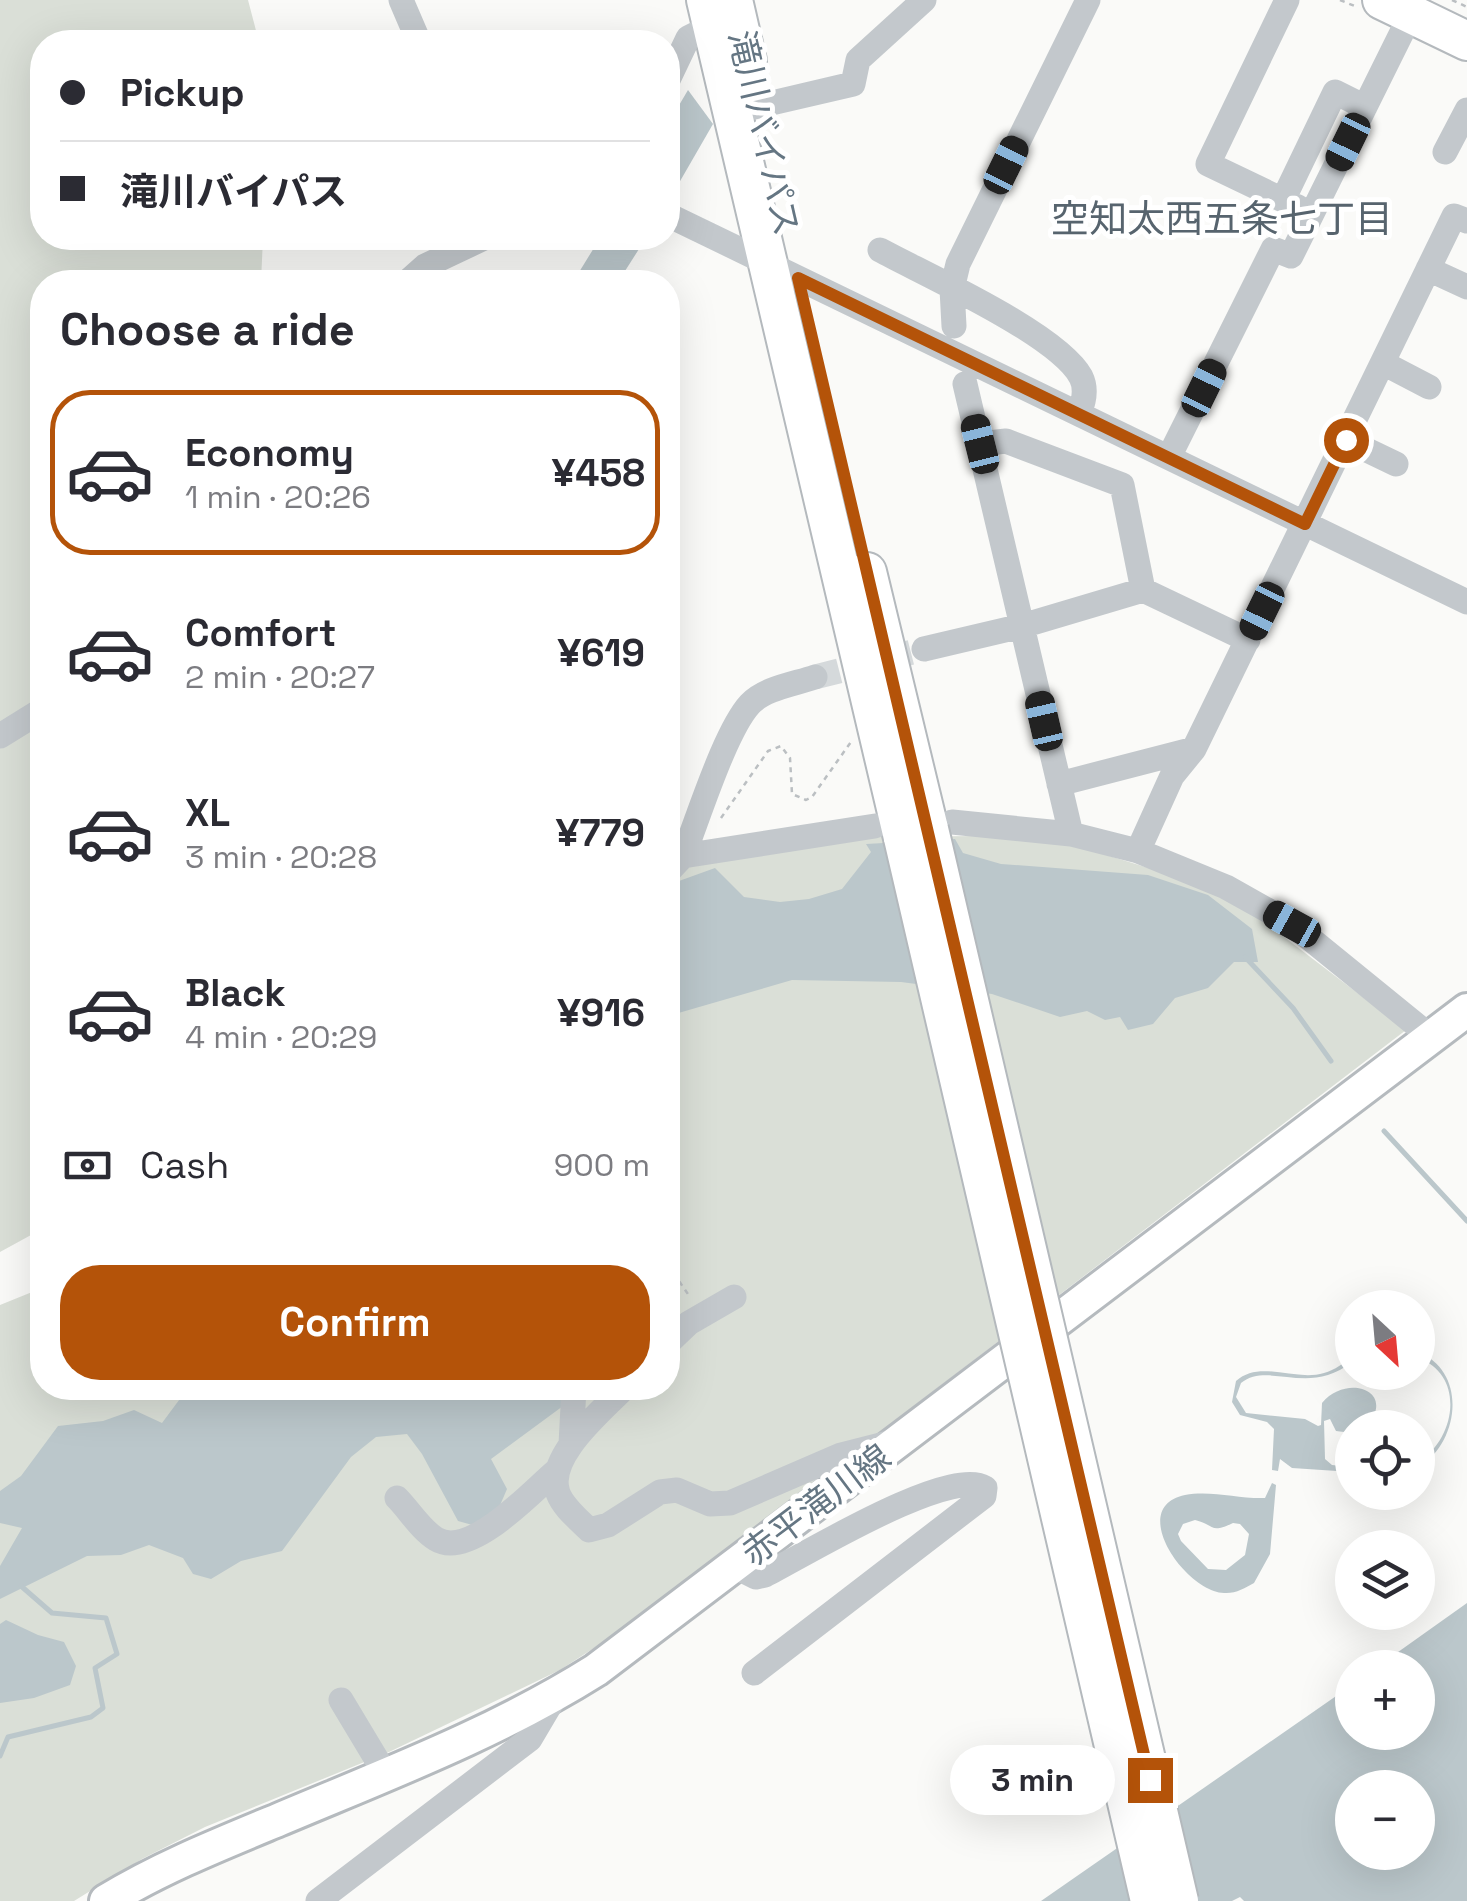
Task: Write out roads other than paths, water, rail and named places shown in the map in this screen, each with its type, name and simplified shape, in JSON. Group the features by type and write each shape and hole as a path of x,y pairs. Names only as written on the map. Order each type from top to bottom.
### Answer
{"highway":[{"path":"1406,4 1467,20"},
{"path":"1406,4 1467,41"},
{"name":"滝川バイパス","path":"717,9 745,110 915,829 1179,1901"},
{"name":"滝川バイパス","path":"915,829 1150,1901"}],"main road":[{"name":"赤平滝川線","path":"106,1901 192,1856 462,1743 596,1670 1467,1010"}],"street":[{"path":"401,0 414,30"},
{"path":"745,110 853,84 858,60 924,0"},
{"path":"954,326 952,289 958,264 1088,0"},
{"path":"1287,0 1208,164 1312,214"},
{"path":"1170,458 1273,248 1292,256 1365,107 1406,4"},
{"path":"680,55 688,38 717,9"},
{"path":"1283,200 1335,92 1365,107"},
{"path":"1445,152 1467,110"},
{"path":"1138,851 1172,776 1194,749 1454,216 1467,221"},
{"path":"680,221 1467,602"},
{"path":"420,270 459,250"},
{"path":"880,250 1019,323 1067,362 1081,378 1085,398 1079,414"},
{"path":"1428,269 1467,288"},
{"path":"1383,362 1430,387"},
{"path":"964,384 1071,834"},
{"path":"1346,440 1396,464"},
{"path":"980,444 1006,441 1122,485 1143,590"},
{"path":"924,649 1022,626 1143,590 1248,640"},
{"path":"680,852 735,726 751,702 770,691 815,677"},
{"path":"0,736 30,717"},
{"path":"1059,784 1194,749"},
{"path":"680,863 915,829 1071,834 1138,851 1226,888 1292,924 1432,1037"},
{"path":"680,1333 734,1297"},
{"path":"571,1444 573,1400"},
{"path":"397,1498 435,1538 450,1544 471,1538 495,1525 556,1471 571,1444 613,1400"},
{"path":"556,1471 557,1492 589,1530 608,1525 660,1492 677,1490 710,1504 730,1503 841,1455 902,1440"},
{"path":"734,1566 756,1576 765,1575 906,1500 974,1484 984,1488 984,1496 754,1672"},
{"path":"318,1901 530,1739 556,1695"},
{"path":"341,1700 386,1775"}],"waterway":[{"path":"1245,957 1293,1008 1331,1061"},
{"path":"1384,1131 1467,1221"},
{"path":"0,1756 8,1737 91,1717 103,1708 95,1668 117,1654 106,1618 52,1613 21,1586"}],"tunnel":[{"path":"815,677 924,649"}],"district":[{"name":"空知太西五条七丁目","path":"1222,219"}]}
